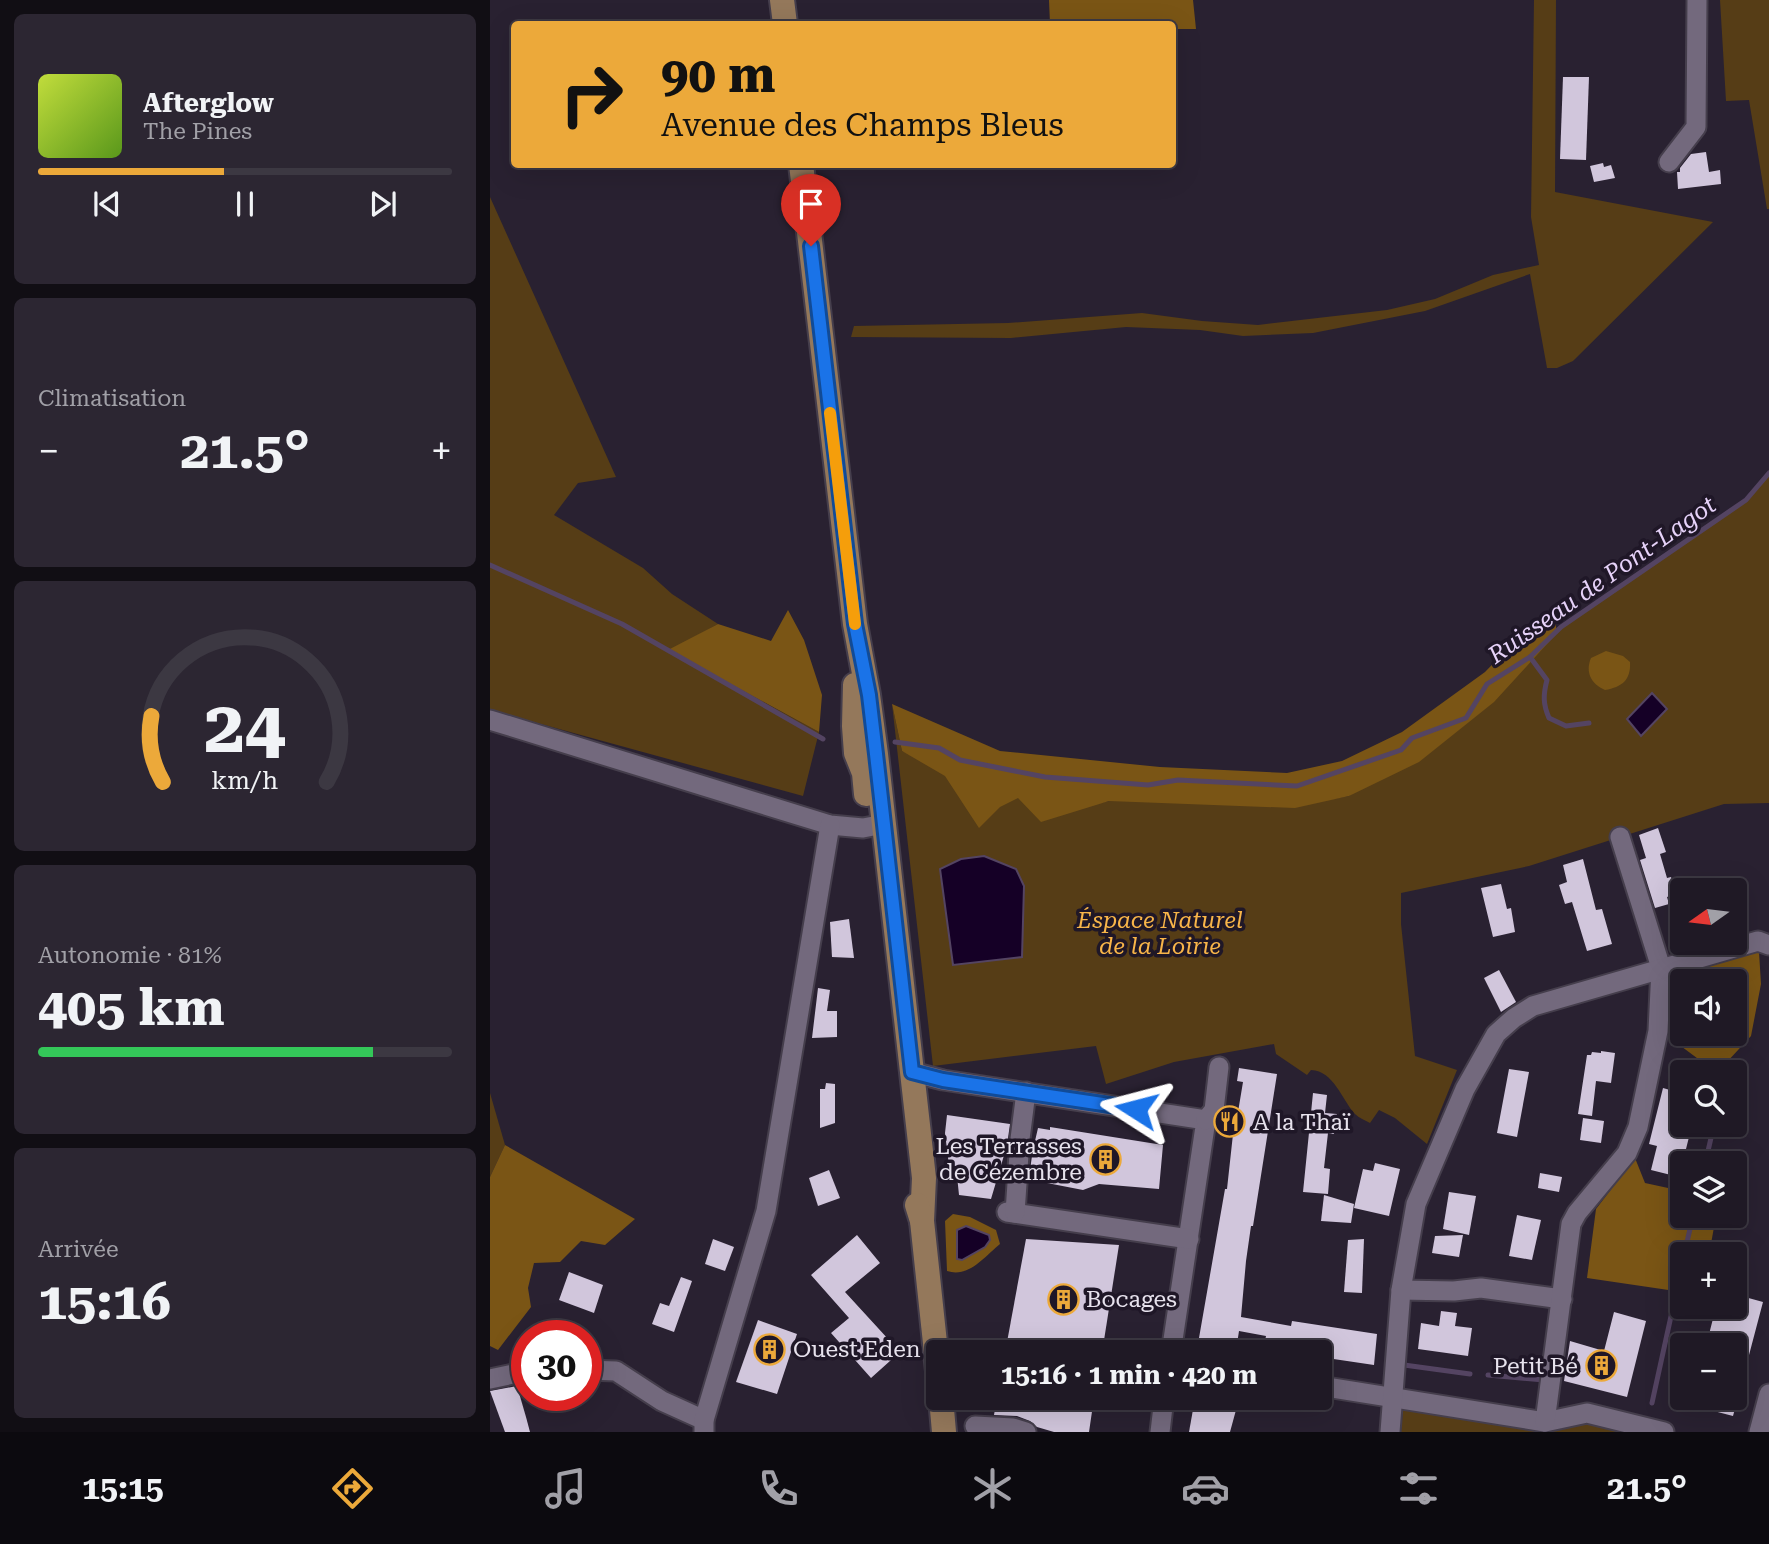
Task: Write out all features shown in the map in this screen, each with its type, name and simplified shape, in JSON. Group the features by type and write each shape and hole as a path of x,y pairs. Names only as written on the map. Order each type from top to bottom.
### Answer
{"main road":[{"path":"782,0 785,21"},
{"path":"801,168 855,624 869,695 896,1045 911,1183 922,1221"},
{"path":"877,825 924,1178 922,1221 935,1340"},
{"path":"896,1045 901,1052 903,1074 912,1072"},
{"path":"942,1410 944,1432"}],"street":[{"path":"1669,162 1696,127 1697,0"},
{"path":"490,720 830,825 860,828 877,825"},
{"path":"602,1371 616,1371 704,1426 766,1211 830,825"},
{"path":"1545,1422 1570,1224 1627,1153 1638,1127 1658,1031 1661,968 1620,837"},
{"path":"1390,1432 1401,1290 1416,1204 1465,1089 1496,1034 1533,1006 1758,941 1769,944"},
{"path":"1173,1340 1206,1119 1214,1110 1219,1067"},
{"path":"912,1072 943,1080 1206,1119"},
{"path":"1026,1092 1011,1213 1189,1239"},
{"path":"1401,1290 1454,1291 1481,1288 1562,1299"},
{"path":"490,1378 511,1374"},
{"path":"1332,1388 1545,1422 1587,1413 1664,1432"},
{"path":"1759,1432 1769,1394"},
{"path":"1160,1432 1163,1410"},
{"path":"975,1426 1013,1428 1026,1432"}],"green space":[{"path":"1534,0 1556,0 1555,192 1713,222 1573,361 1557,368 1547,368 1530,274 1425,311 1313,333 1243,336 1200,330 1126,327 1011,338 851,337 854,326 1008,323 1142,313 1258,325 1387,310 1435,299 1493,275 1539,265 1531,217"},
{"path":"1720,0 1769,0 1769,209 1749,100 1726,101"},
{"path":"490,197 616,477 578,483 554,515 643,568 672,594 718,624 669,651 819,732 803,796 490,710"},
{"name":"Éspace Naturel de la Loirie","path":"1769,473 1769,803 1724,804 1529,866 1401,893 1401,924 1415,1056 1457,1070 1427,1144 1395,1118 1379,1110 1370,1123 1358,1117 1326,1075 1311,1070 1307,1075 1276,1054 1274,1044 1174,1062 1106,1084 1096,1046 933,1066 892,704 902,751 1004,791 1032,799 1085,805 1109,801 1333,799 1349,796 1537,653 1561,627 1746,500"},
{"path":"490,1093 505,1145 490,1177"},
{"path":"1404,1398 1468,1409 1587,1413 1626,1432 1401,1432"}],"shaded area":[{"path":"1049,0 1193,0 1196,29 1176,29 1176,21 1050,21"},
{"path":"788,610 804,640 822,695 819,732 668,650 718,624 771,641"},
{"path":"1554,614 1557,633 1494,702 1419,762 1349,796 1295,808 1109,801 1041,822 1018,798 1000,807 979,828 945,776 902,751 892,704 1000,751 1160,767 1287,773 1342,761 1402,732 1485,672 1521,635"},
{"path":"1606,651 1623,656 1630,662 1630,668 1624,682 1605,690 1593,681 1589,668 1591,658"},
{"path":"1652,693 1667,709 1641,736 1627,719"},
{"path":"984,856 1016,869 1024,886 1022,957 953,965 940,869 961,859"},
{"path":"1759,952 1761,984 1751,1036 1747,1040 1747,969 1688,969 1726,957"},
{"path":"1669,975 1670,975 1670,1038"},
{"path":"1681,1046 1742,1046 1729,1060 1700,1060"},
{"path":"505,1145 635,1219 605,1245 581,1241 560,1262 534,1263 528,1288 531,1307 521,1320 511,1320 511,1333 498,1350 490,1346 490,1177"},
{"path":"1635,1158 1645,1183 1670,1188 1670,1228 1714,1228 1711,1242 1670,1242 1670,1290 1587,1278 1596,1209"},
{"path":"953,1214 970,1217 996,1230 1000,1244 976,1265 962,1272 947,1271 945,1221"},
{"path":"966,1226 989,1235 990,1240 985,1247 962,1260 957,1259 957,1230"}],"building":[{"path":"1563,77 1589,77 1586,160 1560,159"},
{"path":"1706,152 1709,172 1720,170 1721,184 1678,189 1677,172 1680,172 1680,168 1691,154"},
{"path":"1603,163 1604,167 1611,165 1615,178 1594,182 1590,166"},
{"path":"1658,828 1666,852 1660,854 1667,878 1671,878 1670,896 1667,897 1669,904 1655,908 1640,860 1646,858 1639,835"},
{"path":"1583,859 1596,910 1602,909 1612,944 1587,951 1572,902 1565,904 1559,885 1567,882 1563,865"},
{"path":"1501,884 1507,909 1511,908 1515,932 1493,937 1481,888"},
{"path":"849,919 854,958 832,957 830,922"},
{"path":"1499,970 1516,1002 1501,1012 1484,978"},
{"path":"818,988 830,990 827,1011 837,1011 837,1037 812,1038"},
{"path":"1601,1051 1615,1053 1611,1083 1596,1081 1592,1116 1578,1114 1587,1055"},
{"path":"1239,1068 1277,1074 1251,1226 1241,1317 1291,1326 1292,1321 1377,1334 1374,1365 1332,1359 1332,1340 1265,1340 1266,1336 1239,1331 1238,1340 1199,1338 1227,1189 1233,1112 1238,1112 1243,1082 1237,1081"},
{"path":"1509,1069 1529,1072 1517,1137 1497,1133"},
{"path":"826,1083 835,1084 835,1123 820,1128 820,1089 825,1089"},
{"path":"1663,1088 1670,1090 1670,1137 1689,1137 1686,1151 1670,1151 1670,1175 1651,1170 1657,1146 1649,1144"},
{"path":"1313,1093 1327,1095 1325,1113 1337,1114 1334,1134 1328,1133 1324,1168 1330,1169 1328,1194 1303,1192"},
{"path":"947,1115 1010,1124 1010,1146 1005,1152 991,1199 959,1195 956,1166 949,1166 945,1133"},
{"path":"1583,1118 1604,1121 1601,1143 1580,1140"},
{"name":"Les Terrasses de Cézembre","path":"1050,1127 1163,1145 1159,1189 1099,1184 1083,1190 1047,1183 1048,1173 1030,1170 1032,1156 1029,1147 1032,1141 1035,1141 1038,1128 1050,1130"},
{"path":"1375,1163 1400,1169 1389,1216 1354,1208 1363,1169 1373,1171"},
{"path":"829,1170 840,1198 818,1206 809,1178"},
{"path":"1540,1173 1562,1177 1559,1192 1538,1188"},
{"path":"1449,1192 1476,1196 1469,1235 1443,1229"},
{"path":"1324,1195 1354,1204 1351,1223 1321,1221"},
{"path":"1517,1215 1541,1220 1532,1260 1509,1256"},
{"path":"857,1235 880,1263 845,1292 900,1352 871,1378 831,1333 849,1318 811,1275"},
{"path":"1463,1235 1459,1257 1432,1253 1435,1236"},
{"path":"713,1239 734,1247 725,1271 705,1264"},
{"name":"Bocages","path":"1026,1239 1119,1245 1104,1340 1007,1340"},
{"path":"1364,1239 1362,1293 1344,1292 1348,1240"},
{"path":"569,1272 603,1285 594,1313 559,1300"},
{"path":"681,1277 692,1281 674,1332 652,1324 660,1303 669,1306"},
{"path":"1747,1298 1763,1302 1747,1363 1747,1333 1709,1333 1713,1319 1747,1319"},
{"path":"1441,1311 1457,1313 1455,1326 1472,1328 1468,1356 1418,1349 1421,1323 1439,1326"},
{"name":"Petit Bé","path":"1614,1312 1646,1321 1627,1397 1564,1381 1570,1341 1604,1351"},
{"name":"Ouest Eden","path":"758,1320 797,1334 777,1394 736,1382"},
{"path":"511,1387 511,1411 524,1411 530,1432 505,1432 490,1391"},
{"path":"995,1410 1092,1410 1089,1432 1054,1432 1037,1427 1017,1416 994,1415"},
{"path":"1193,1410 1236,1410 1230,1432 1189,1432"},
{"path":"1710,1410 1735,1410 1733,1416"}],"waterway":[{"name":"Ruisseau de Pont-Lagot","path":"895,742 939,748 960,760 1045,777 1148,785 1178,780 1297,786 1401,750 1412,738 1466,718 1487,684 1530,657 1561,627 1746,500 1769,473"},
{"name":"Ruisseau de Pont-Lagot","path":"490,565 622,624 823,739"},
{"path":"1530,657 1547,680 1544,699 1549,718 1566,726 1589,723"},
{"path":"1708,1151 1711,1137"},
{"path":"1687,1242 1690,1228"},
{"path":"1652,1403 1670,1319"},
{"path":"1404,1365 1470,1374"},
{"path":"1488,1375 1544,1380"}],"slow traffic":[{"path":"830,413 855,624"}],"place":[{"name":"A la Thaï","path":"1230,1122"},
{"name":"Les Terrasses de Cézembre","path":"1105,1159"},
{"name":"Bocages","path":"1063,1299"},
{"name":"Ouest Eden","path":"770,1349"},
{"name":"Petit Bé","path":"1601,1366"}],"route":[{"path":"811,246 855,624 869,695 912,1072 943,1080 1136,1109"}]}
